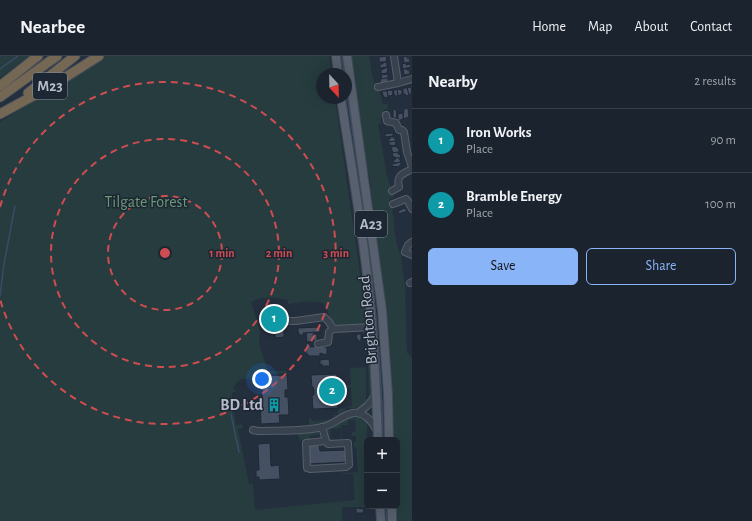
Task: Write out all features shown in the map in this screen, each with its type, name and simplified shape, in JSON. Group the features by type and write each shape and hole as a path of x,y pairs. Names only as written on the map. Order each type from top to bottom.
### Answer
{"highway":[{"name":"M23","path":"0,86 38,56"},
{"name":"M23","path":"0,97 57,56"},
{"name":"M23","path":"0,111 40,85 75,56"},
{"name":"M23","path":"0,114 53,85 99,56"}],"main road":[{"path":"336,56 337,68"},
{"name":"Brighton Road","path":"347,56 382,310 388,394 389,437"},
{"name":"Brighton Road","path":"342,104 360,221 373,328 378,437"},
{"path":"380,509 381,521"},
{"path":"392,509 392,521"}],"street":[{"path":"394,56 396,83"},
{"path":"378,87 412,78"},
{"path":"386,115 387,121 396,123 399,130 404,132 406,152 412,168 403,174 398,180 399,187 392,191"},
{"path":"393,204 406,199 412,210"},
{"path":"411,242 405,252 412,255"},
{"path":"283,321 296,321 324,317 333,329"},
{"path":"333,329 373,328"},
{"path":"318,344 328,342 330,331 333,329"},
{"path":"358,413 367,406 376,395"},
{"path":"253,430 258,431 322,427 334,423 350,414 358,413 364,415 371,421 378,431"},
{"path":"322,427 326,441 330,444 348,443 349,465 346,467 307,468 306,443 326,441"}],"green space":[{"path":"0,56 29,56 0,78"},
{"name":"Tilgate Forest","path":"105,56 329,56 331,68 316,68 316,104 336,104 365,308 366,325 365,327 334,327 325,305 317,302 288,304 288,300 260,298 251,302 260,330 259,344 268,371 286,371 287,373 258,374 251,379 245,378 240,380 233,388 236,392 232,392 232,404 238,404 233,407 236,425 242,424 243,428 238,429 249,484 253,484 255,510 355,500 353,474 342,473 358,472 356,447 354,447 356,436 352,436 352,432 356,432 355,420 348,420 348,425 341,425 342,441 346,441 338,442 341,441 341,428 330,429 331,441 334,442 332,442 329,440 326,432 328,428 337,425 349,417 355,415 363,418 367,422 367,437 364,437 364,507 342,507 342,521 0,521 0,122"},
{"path":"350,56 369,56 376,90 379,90 383,104 388,104 388,109 383,110 384,118 380,119 381,124 378,124 387,176 394,197 389,199 396,238 399,253 403,255 401,258 406,292 407,353 412,357 412,521 395,521 395,509 400,509 400,437 391,437 388,328 369,193 370,179 365,166"},
{"path":"350,186 352,186 362,257 367,310"},
{"path":"369,333 373,393 369,400 367,334"},
{"path":"366,367 366,402 361,407 348,408 352,406 351,388 347,387 347,385 351,385 350,368"},
{"path":"345,408 345,413 333,421 323,425 309,424 309,419 311,417 312,421 334,419 334,415 338,415 339,409"},
{"path":"318,431 319,434 318,439 318,435 310,436 310,439 299,440 298,435 300,433"}],"building":[{"path":"387,56 386,62 379,62 379,57"},
{"path":"407,56 410,62 404,63 403,57"},
{"path":"383,62 387,63 387,67 380,68 380,64 383,64"},
{"path":"406,63 406,65 410,64 411,67 403,69 402,64"},
{"path":"388,67 387,73 381,74 381,70"},
{"path":"403,69 409,70 410,74 404,75"},
{"path":"388,74 388,78 382,79 381,75"},
{"path":"388,78 388,83 381,84 380,79"},
{"path":"411,87 412,92 411,95 409,95 407,88"},
{"path":"404,88 407,88 409,95 406,96 403,94"},
{"path":"397,89 402,90 401,95 398,96"},
{"path":"397,89 398,96 395,96 393,91"},
{"path":"390,90 393,93 390,96 387,93"},
{"path":"382,91 387,91 388,97 384,98"},
{"path":"408,108 409,117 403,119 404,109"},
{"path":"396,109 397,118 393,118 393,110"},
{"path":"403,113 403,119 398,121 398,114"},
{"path":"393,133 393,136 385,137 385,134"},
{"path":"390,137 394,137 396,141 389,142 388,139 390,139"},
{"path":"396,141 395,146 389,145 389,142"},
{"path":"397,146 397,148 399,148 399,152 393,153 391,147"},
{"path":"398,152 401,158 393,157 392,153"},
{"path":"395,158 399,158 401,162 394,163 393,160 395,160"},
{"path":"401,162 399,167 392,166 392,164"},
{"path":"405,208 407,211 399,214 398,211"},
{"path":"269,314 275,314 275,317 278,317 278,326 270,326"},
{"path":"320,327 320,332 303,333 304,335 299,335 298,333 298,328"},
{"path":"284,330 284,337 275,338 275,331"},
{"path":"314,332 314,341 307,342 306,333"},
{"path":"313,334 317,334 317,341 314,341"},
{"path":"357,334 361,334 361,341 356,339"},
{"path":"306,343 310,344 310,347 327,347 326,355 320,353 320,356 308,356 308,354 306,354"},
{"path":"329,359 330,366 320,365 320,360"},
{"path":"337,374 336,395 338,395 338,408 313,409 312,395 314,395 314,390 312,387 311,375","holes":["321,387 328,387 329,395 321,396"]},
{"name":"BD Ltd","path":"287,375 288,390 285,390 285,397 288,397 289,415 279,415 280,423 261,424 260,398 262,398 262,390 260,391 259,376"},
{"path":"270,443 271,466 279,465 280,479 259,480 259,477 256,477 256,470 259,470 258,444"},
{"path":"308,445 319,445 320,451 346,450 346,462 309,464"},
{"path":"356,508 364,509 363,513 356,513"}],"waterway":[{"path":"0,69 18,56"},
{"path":"342,56 343,68"},
{"path":"348,104 365,219 375,307 382,395 383,437"},
{"path":"0,296 4,264 15,206"},
{"path":"231,414 239,452"},
{"path":"386,509 387,521"}],"place":[{"name":"Iron Works","path":"274,319"},
{"name":"Bramble Energy","path":"332,391"},
{"name":"BD Ltd","path":"274,405"}]}
